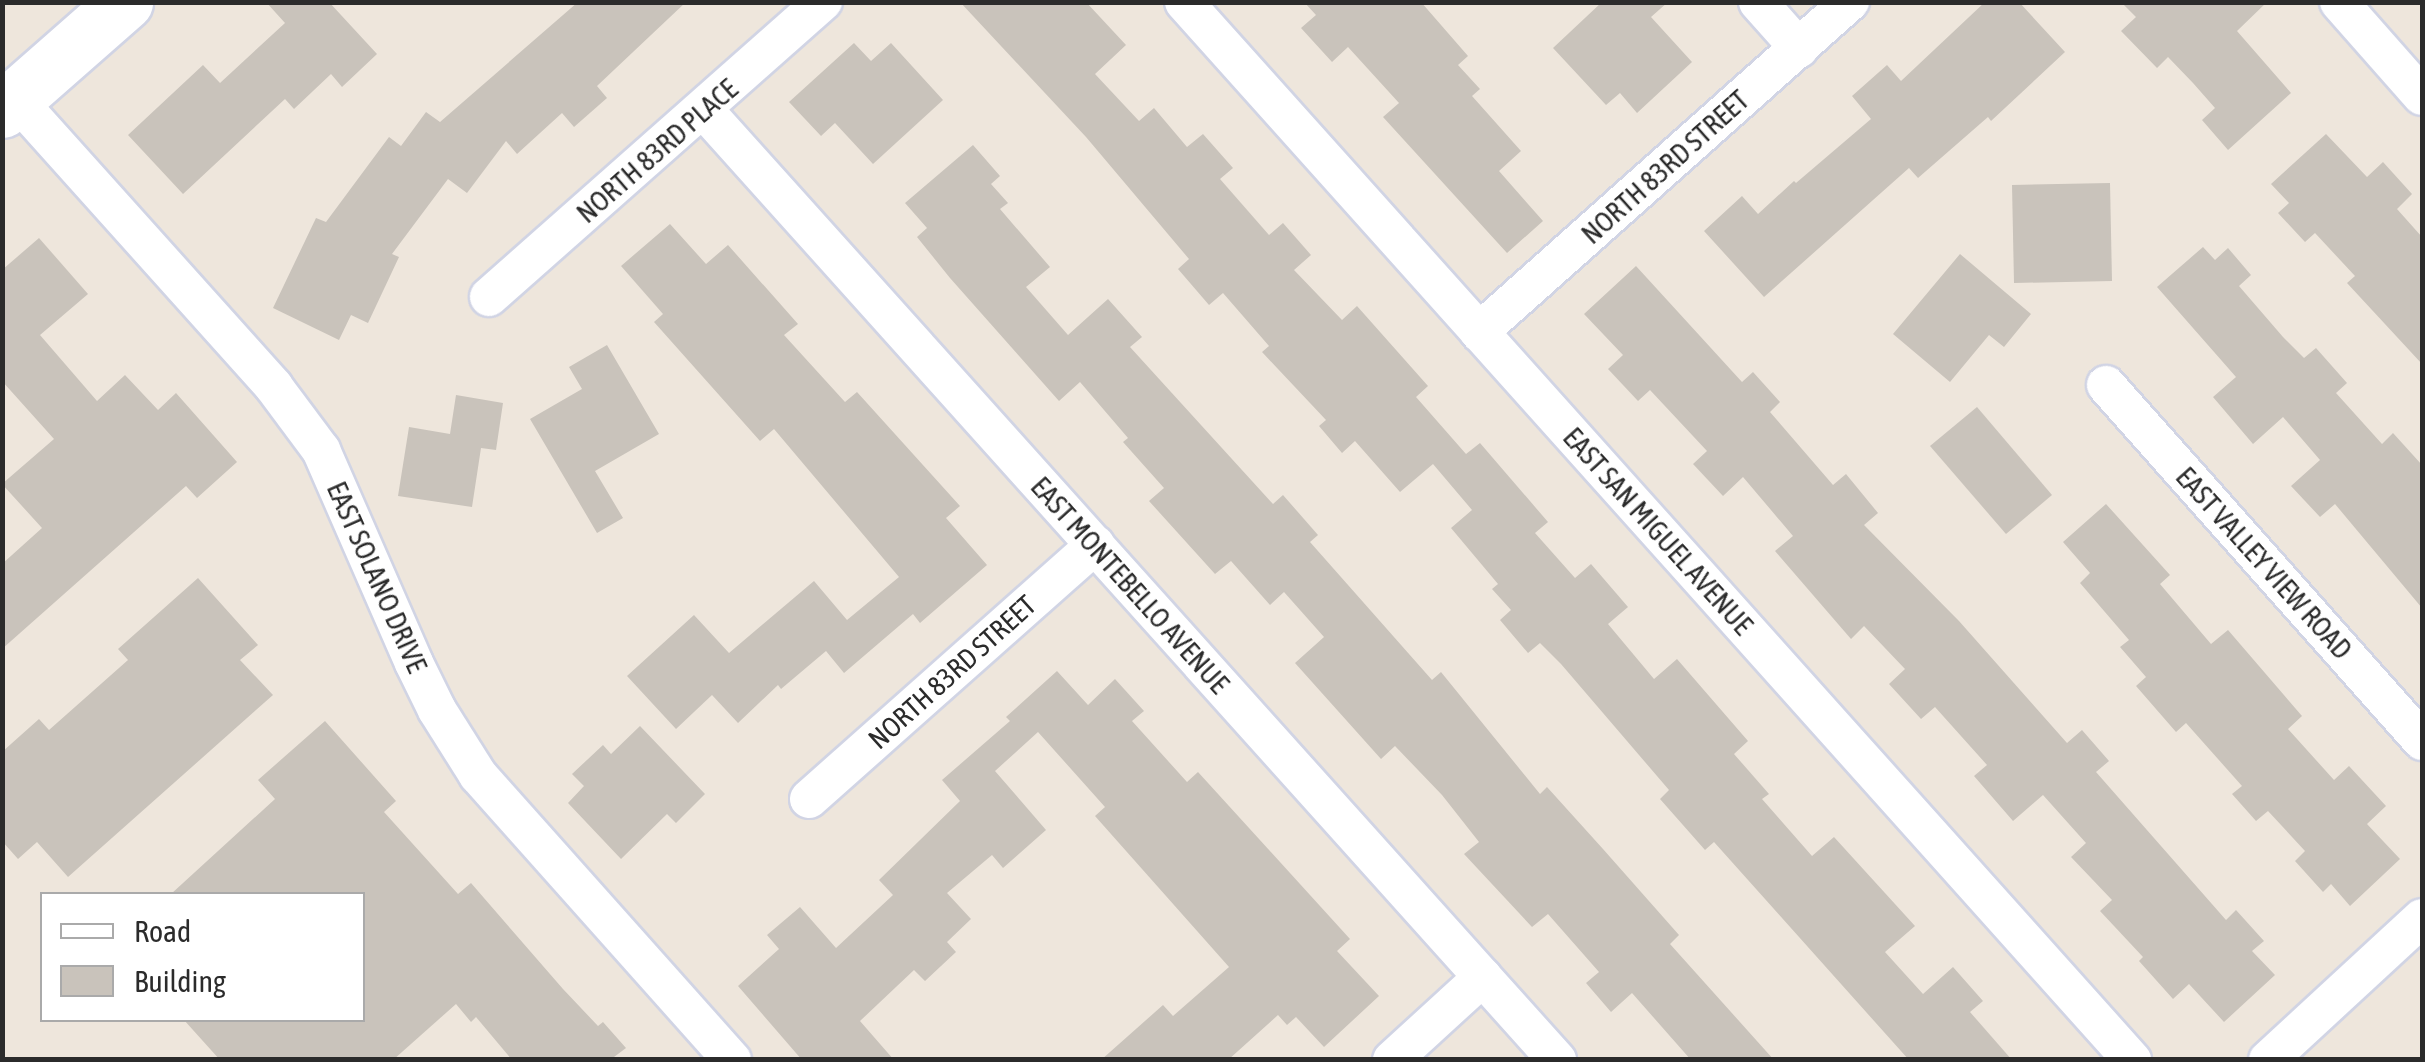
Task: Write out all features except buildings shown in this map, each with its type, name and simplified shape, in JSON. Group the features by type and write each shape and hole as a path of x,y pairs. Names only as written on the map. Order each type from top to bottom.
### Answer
{"street":[{"path":"9,104 125,2"},
{"name":"NORTH 83RD PLACE","path":"489,298 823,2"},
{"name":"EAST SAN MIGUEL AVENUE","path":"1184,2 2132,1060"},
{"path":"1758,2 1799,48"},
{"name":"NORTH 83RD STREET","path":"1479,332 1850,2"},
{"path":"2339,2 2422,96"},
{"name":"EAST SOLANO DRIVE","path":"9,104 274,387 321,450 422,679 478,775 732,1060"},
{"name":"EAST MONTEBELLO AVENUE","path":"704,110 1557,1060"},
{"name":"EAST VALLEY VIEW ROAD","path":"2106,385 2422,741"},
{"name":"NORTH 83RD STREET","path":"809,800 1095,545"},
{"path":"2268,1060 2422,918"},
{"path":"1392,1060 1483,977"}]}
